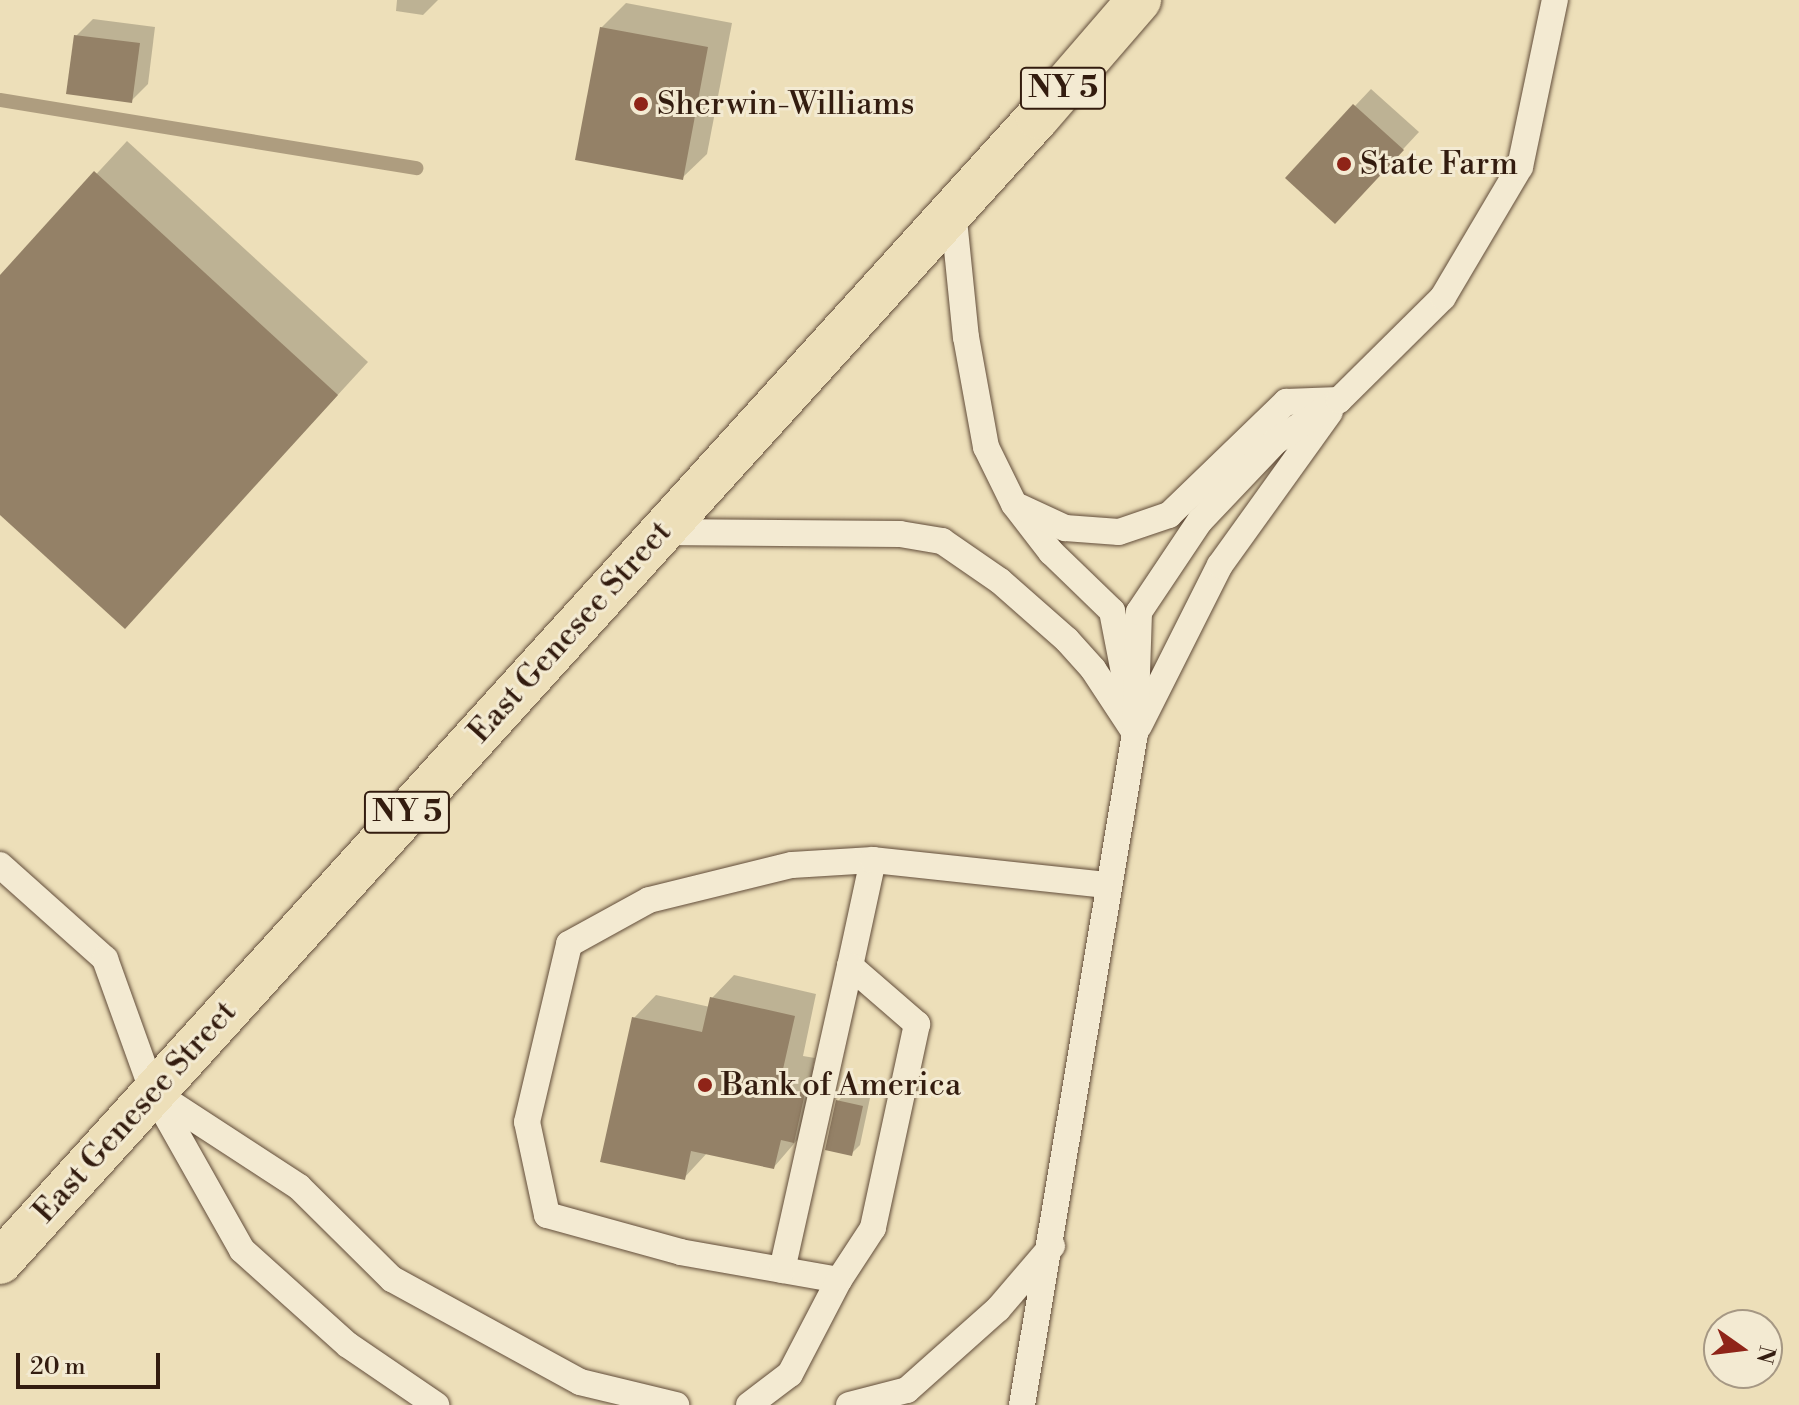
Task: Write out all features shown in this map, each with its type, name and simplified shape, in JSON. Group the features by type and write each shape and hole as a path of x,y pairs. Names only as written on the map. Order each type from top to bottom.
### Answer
{"highway":[{"name":"East Genesee Street","path":"0,1262 953,210 1139,0"}],"lane":[{"path":"1135,733 1220,565 1339,400 1443,297 1520,167 1555,0"},
{"path":"953,210 966,337 986,447 1014,504 1051,552 1112,611 1135,733"},
{"path":"1014,504 1065,528 1119,532 1169,515 1286,402 1339,400"},
{"path":"1022,1405 1052,1246 1135,733 1139,612 1200,521 1276,441 1339,400"},
{"path":"660,532 900,534 942,541 1000,581 1067,640 1093,669 1135,733"},
{"path":"839,1280 681,1252 547,1215 527,1122 569,944 649,900 792,865 873,860 1108,885"},
{"path":"782,1270 873,860"},
{"path":"0,865 105,959 153,1092 242,1250 348,1345 436,1405"},
{"path":"749,1405 790,1374 839,1280 873,1228 917,1024 850,966"},
{"path":"153,1092 299,1187 392,1279 580,1382 676,1405"},
{"path":"849,1405 907,1390 998,1309 1052,1246"}],"building":[{"name":"Sherwin-Williams","path":"600,27 708,47 683,180 575,160"},
{"path":"74,35 140,43 132,103 66,94"},
{"name":"State Farm","path":"1353,104 1404,150 1335,224 1285,178"},
{"path":"94,171 338,395 125,629 0,515 0,275"},
{"name":"Bank of America","path":"710,997 795,1016 781,1078 794,1081 791,1090 805,1093 794,1143 781,1140 774,1169 691,1151 685,1180 600,1162 632,1017 702,1032"},
{"path":"836,1100 863,1106 852,1156 825,1150"}],"waterway":[{"path":"0,100 416,168"}],"place":[{"name":"Sherwin-Williams","path":"641,104"},
{"name":"State Farm","path":"1344,164"},
{"name":"Bank of America","path":"705,1085"}]}
